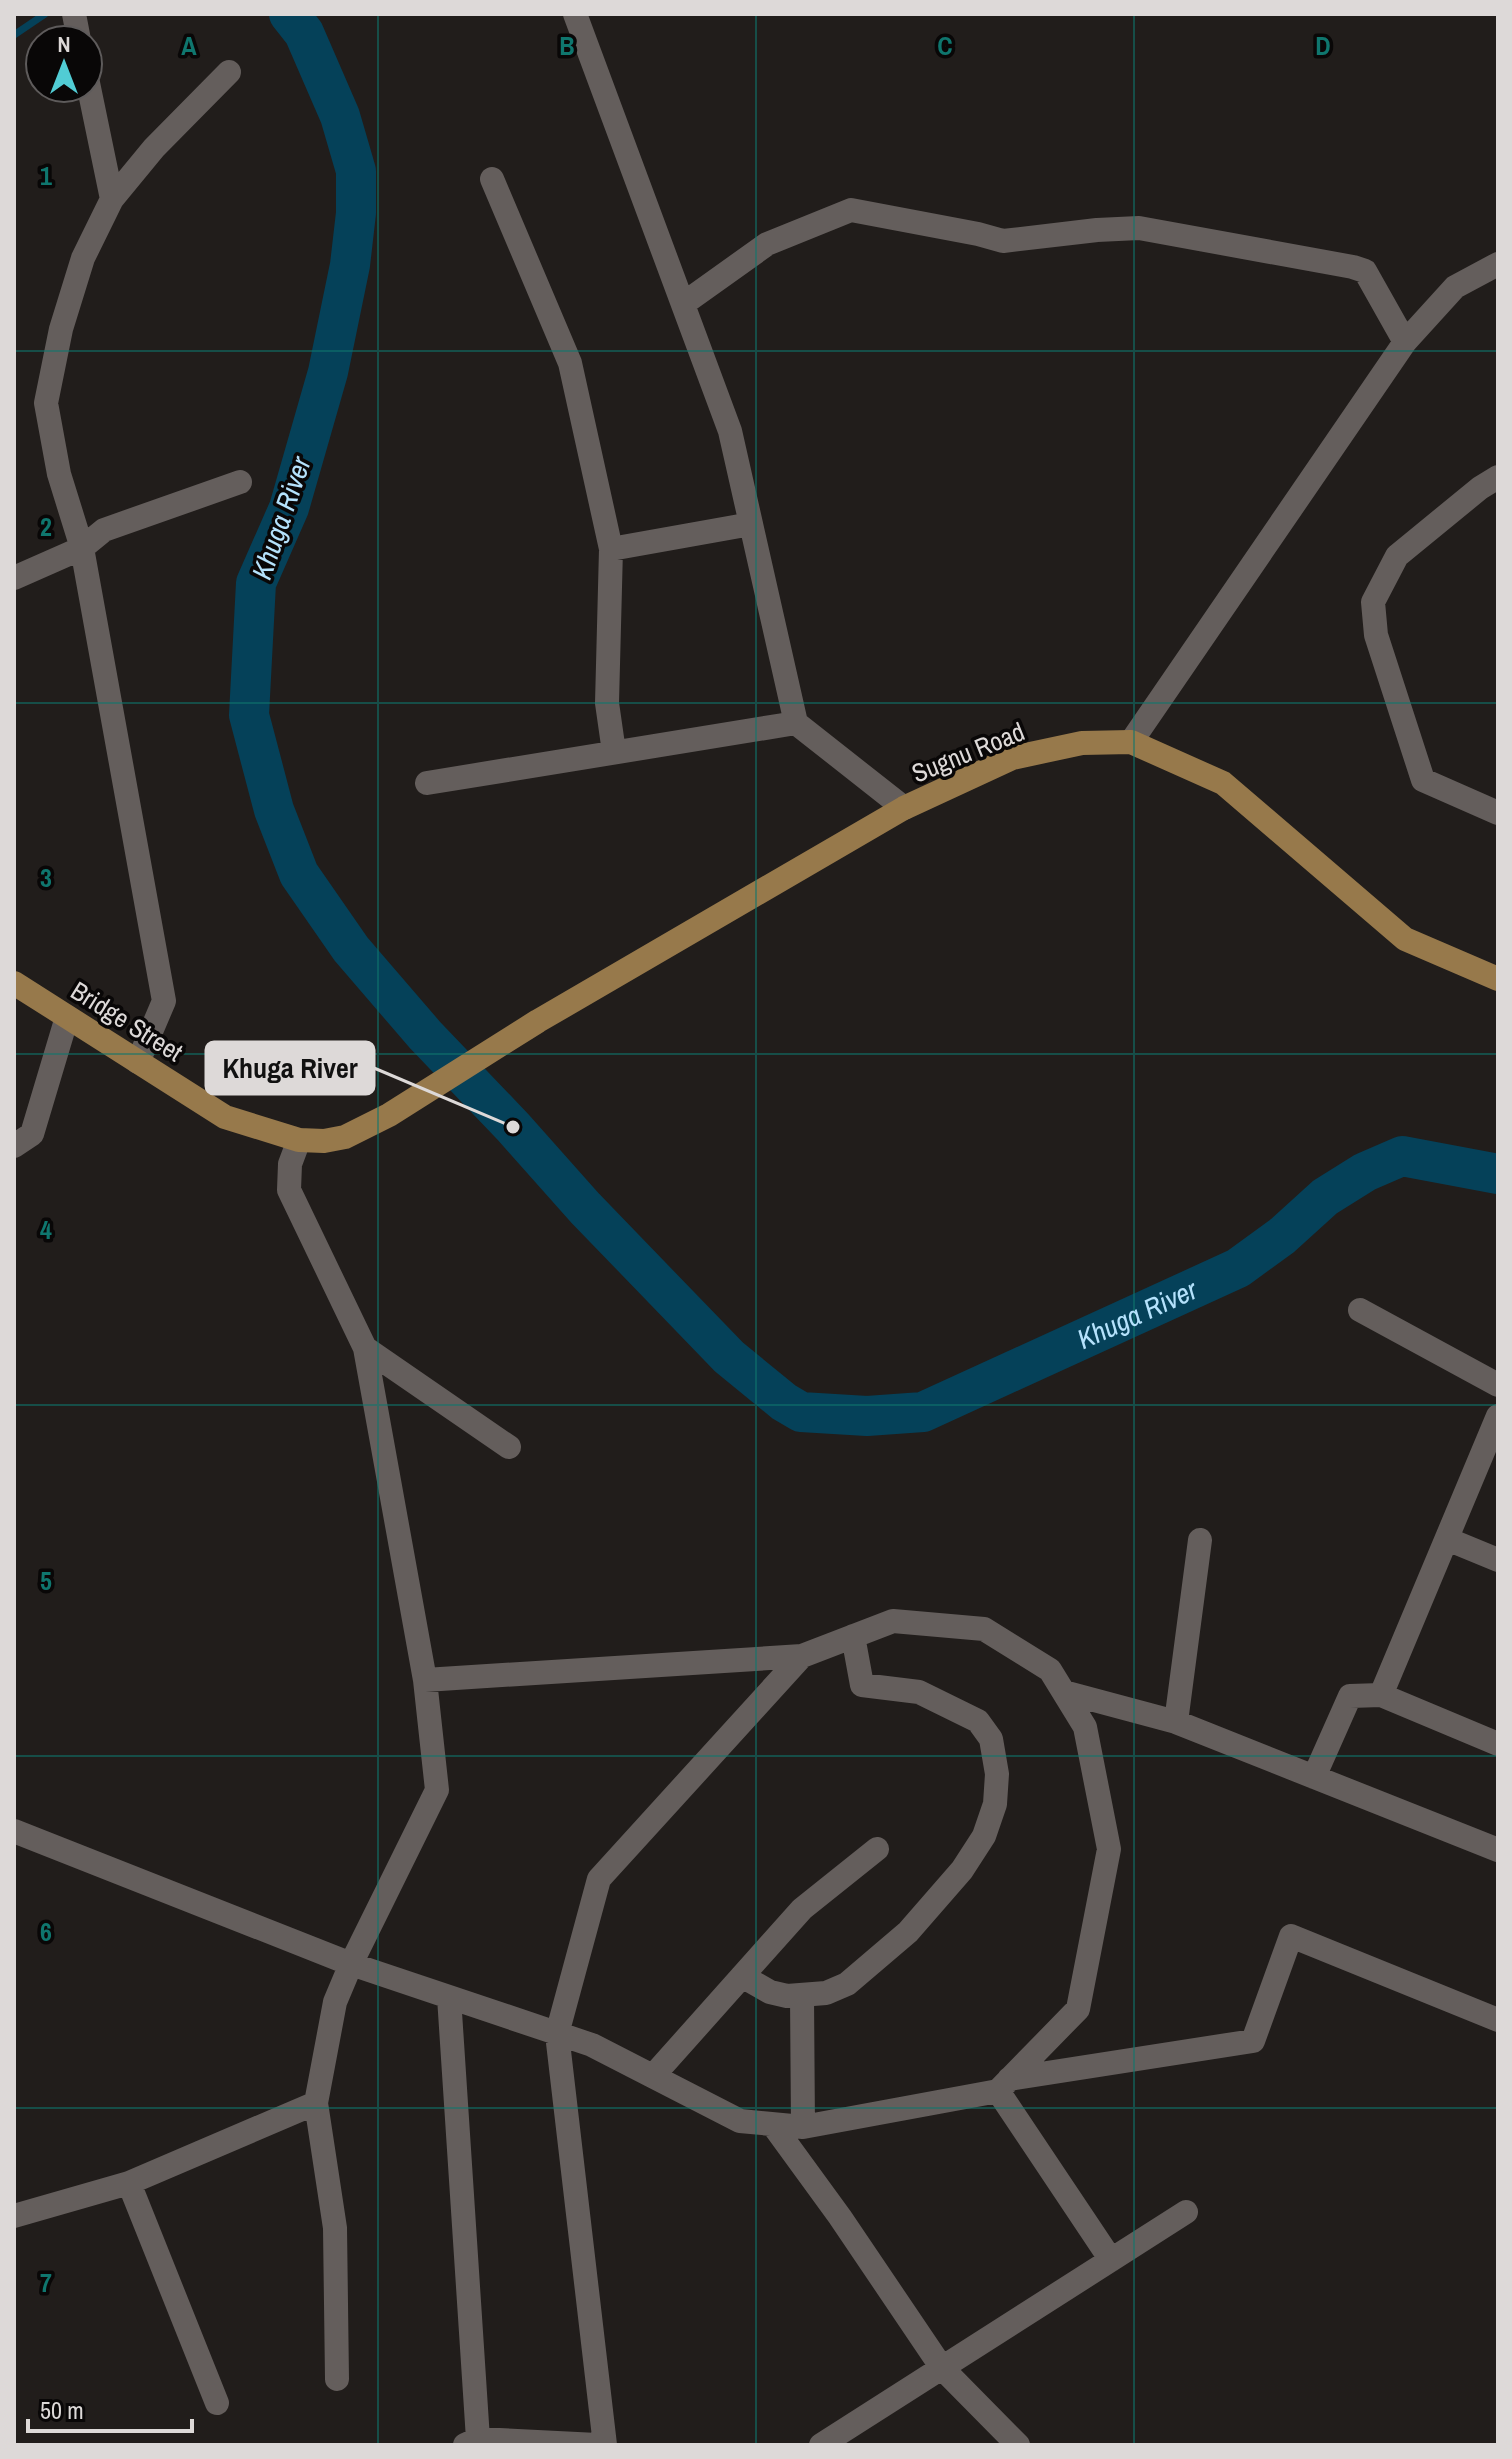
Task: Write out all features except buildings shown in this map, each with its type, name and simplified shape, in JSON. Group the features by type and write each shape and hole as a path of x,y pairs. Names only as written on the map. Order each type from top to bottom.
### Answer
{"main road":[{"name":"Sugnu Road","path":"389,1115 538,1021 904,808 1012,758 1082,743 1131,742 1223,783 1405,939 1498,979"},
{"name":"Bridge Street","path":"14,983 225,1117 299,1140 324,1141 345,1137 389,1115"}],"street":[{"path":"575,14 730,431 796,723 904,808"},
{"path":"138,1062 164,1001 82,548 59,474 46,403 61,329 83,258 112,199 154,148 229,72"},
{"path":"92,104 112,199"},
{"path":"492,179 570,363 611,549 607,703 614,752"},
{"path":"683,304 767,244 851,210 1003,241 1139,228 1353,267 1365,271 1405,342"},
{"path":"1131,742 1405,342 1455,287 1498,264"},
{"path":"1498,477 1480,488 1397,556 1373,602 1376,635 1423,780 1498,813"},
{"path":"14,578 82,548 104,530 240,482"},
{"path":"611,549 751,524"},
{"path":"427,783 796,723"},
{"path":"14,1146 32,1134 67,1017"},
{"path":"299,1140 290,1164 289,1190 365,1348 425,1680 437,1790 335,2002 316,2103 335,2228 337,2379"},
{"path":"1360,1310 1498,1385"},
{"path":"365,1348 509,1447"},
{"path":"1381,1695 1498,1416"},
{"path":"1447,1539 1498,1560"},
{"path":"1176,1722 1200,1540"},
{"path":"425,1680 802,1656 893,1621 984,1629 1050,1670 1085,1727 1109,1849 1078,2009 1004,2085"},
{"path":"742,1976 770,1992 802,1997 826,1993 847,1984 908,1932 962,1870 984,1836 995,1804 997,1774 991,1739 978,1721 919,1692 862,1685 853,1636"},
{"path":"605,2445 557,2034 599,1879 802,1656"},
{"path":"1064,1692 1176,1722 1498,1850"},
{"path":"1314,1777 1350,1696 1381,1695 1498,1744"},
{"path":"14,1831 351,1964 592,2045 740,2121 803,2127 1004,2085 1253,2041 1291,1936 1498,2020"},
{"path":"653,2076 802,1909 877,1849"},
{"path":"449,1997 471,2442 597,2445"},
{"path":"802,1997 803,2127"},
{"path":"1004,2085 1111,2260"},
{"path":"14,2216 129,2183 316,2103"},
{"path":"773,2125 840,2217 942,2368 1018,2445"},
{"path":"129,2183 217,2403"},
{"path":"821,2445 1186,2212"}],"waterway":[{"path":"14,35 45,14"},
{"name":"Khuga River","path":"289,14 304,33 340,116 356,171 356,213 350,265 328,372 289,508 256,583 249,715 274,810 299,874 351,949 425,1035 585,1208 729,1357 801,1412 867,1416 923,1412 1238,1268 1282,1236 1325,1197 1365,1172 1402,1156 1498,1174"}],"place":[{"name":"Khuga River","path":"513,1127"}]}
